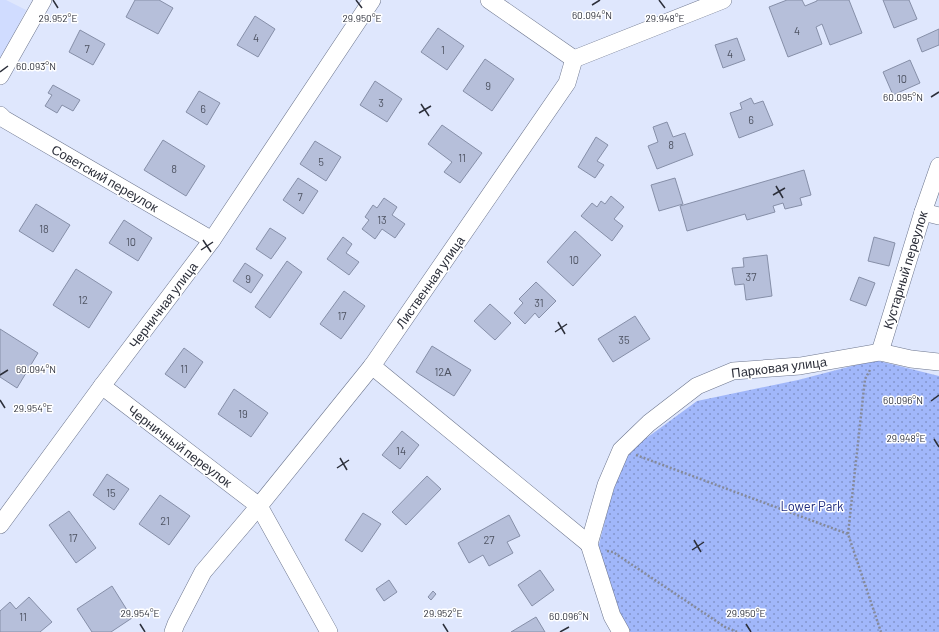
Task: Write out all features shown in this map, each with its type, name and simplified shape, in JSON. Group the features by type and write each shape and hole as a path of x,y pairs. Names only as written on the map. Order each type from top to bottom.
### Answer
{"street":[{"name":"Черничная улица","path":"0,525 212,240 372,0"},
{"path":"489,0 574,59 723,0"},
{"path":"0,76 38,2"},
{"name":"Лиственная улица","path":"173,632 203,572 259,506 372,366 567,83 574,59"},
{"name":"Советский переулок","path":"0,115 4,119 212,240"},
{"name":"Кустарный переулок","path":"880,352 931,214 939,166"},
{"name":"Парковая улица","path":"589,544 606,485 621,450 649,423 697,386 733,371 800,366 880,352 911,359 939,362"},
{"path":"372,366 589,544 612,616 621,632"},
{"name":"Черничный переулок","path":"102,386 259,506"},
{"path":"259,506 329,632"}],"path":[{"path":"880,352 865,379 848,534 881,632"},
{"path":"621,450 848,534"},
{"path":"589,544 613,552 725,627 737,632"}],"shaded area":[{"path":"0,0 6,0 26,10 0,61"}],"green space":[{"name":"Lower Park","path":"875,360 939,376 939,632 628,632 617,612 598,548 610,501 626,453 697,401 798,380"}],"building":[{"path":"135,0 159,0 173,8 158,34 126,17"},
{"path":"787,0 802,0 805,6 817,0 849,0 862,33 830,45 822,24 816,27 822,44 788,57 769,7"},
{"path":"883,0 909,0 917,19 894,28"},
{"path":"255,16 275,29 258,57 237,45"},
{"path":"438,28 464,46 447,70 421,52"},
{"path":"939,29 939,45 922,52 917,39"},
{"path":"80,30 105,44 93,65 69,52"},
{"path":"737,38 745,60 723,68 715,45"},
{"path":"485,59 514,79 492,111 463,91"},
{"path":"910,60 920,83 893,95 883,72"},
{"path":"375,81 402,99 387,122 360,105"},
{"path":"53,85 80,100 73,111 62,105 57,113 45,106 52,95 48,93"},
{"path":"199,91 220,103 207,125 186,112"},
{"path":"751,98 754,104 763,101 773,125 739,138 730,113 742,109 740,103"},
{"path":"667,122 673,137 685,133 693,155 657,169 648,146 658,142 653,127"},
{"path":"442,125 482,153 460,183 444,172 452,162 428,144"},
{"path":"596,137 608,145 597,161 604,165 595,178 578,167"},
{"path":"163,140 205,166 186,196 144,170"},
{"path":"315,141 341,157 326,181 300,164"},
{"path":"804,170 811,195 800,198 802,205 785,209 783,203 773,206 775,212 747,220 745,214 687,231 680,206"},
{"path":"298,178 318,191 303,214 283,200"},
{"path":"675,178 683,204 659,211 651,185"},
{"path":"611,196 624,207 614,219 623,226 612,241 581,216 592,203 597,207 601,201 605,204"},
{"path":"384,198 397,207 392,215 405,224 395,238 382,229 375,239 362,229 369,220 365,217 373,205 377,208"},
{"path":"36,204 70,225 53,252 19,231"},
{"path":"124,220 152,238 138,261 109,243"},
{"path":"270,228 286,238 271,259 256,249"},
{"path":"575,231 601,255 573,286 547,262"},
{"path":"343,237 352,244 346,253 359,262 349,275 327,259"},
{"path":"874,237 895,243 889,266 868,261"},
{"path":"767,255 772,296 746,300 744,284 735,285 732,268 744,267 743,258"},
{"path":"287,261 302,272 270,318 255,307"},
{"path":"245,263 263,275 251,293 233,281"},
{"path":"76,269 112,292 89,328 53,305"},
{"path":"859,277 875,283 866,306 850,300"},
{"path":"536,282 556,301 539,318 535,313 525,324 514,313 523,303 519,299"},
{"path":"344,291 365,306 341,339 320,324"},
{"path":"490,304 511,323 495,340 474,321"},
{"path":"635,316 650,339 613,362 598,339"},
{"path":"0,329 38,353 17,388 0,377"},
{"path":"432,346 471,370 454,396 416,372"},
{"path":"184,348 203,362 185,388 165,374"},
{"path":"234,389 268,413 251,437 218,414"},
{"path":"402,431 419,445 400,469 382,455"},
{"path":"107,474 129,489 114,510 93,495"},
{"path":"427,476 441,489 406,525 392,512"},
{"path":"160,495 190,516 169,545 139,524"},
{"path":"69,511 96,548 76,563 49,525"},
{"path":"363,513 381,524 362,552 345,540"},
{"path":"509,515 520,536 507,542 513,553 489,566 483,555 469,563 458,543"},
{"path":"540,570 554,590 532,606 518,585"},
{"path":"389,580 397,592 384,601 376,589"},
{"path":"112,586 132,618 111,632 92,632 77,609"},
{"path":"433,591 436,594 431,600 428,597"},
{"path":"29,597 52,622 40,632 0,632 0,611 10,602 16,609"},
{"path":"536,617 545,632 511,632"}]}
